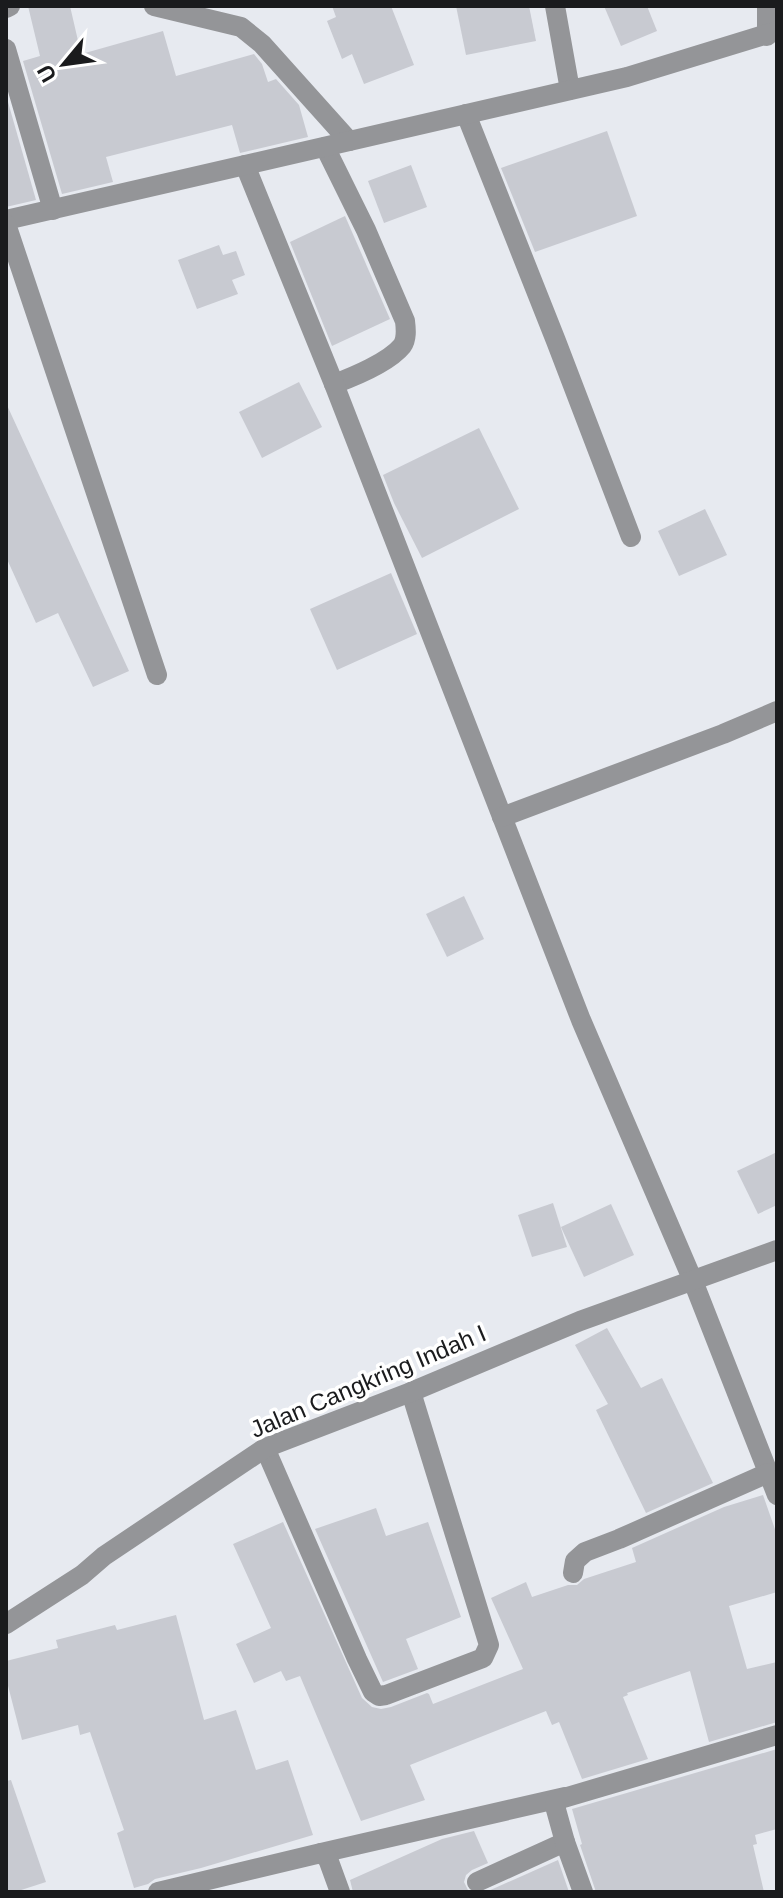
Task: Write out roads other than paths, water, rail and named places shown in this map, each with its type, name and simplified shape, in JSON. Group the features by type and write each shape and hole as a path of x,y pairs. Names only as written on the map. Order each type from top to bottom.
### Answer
{"street":[{"path":"154,6 241,27 251,33 349,141"},
{"path":"555,6 570,90"},
{"path":"157,675 6,222 627,77 772,34 767,6"},
{"path":"6,49 53,210"},
{"path":"466,114 631,537"},
{"path":"325,147 366,230 405,321 406,330 399,349 366,371 334,384"},
{"path":"245,165 334,384 581,1020 693,1281 777,1495"},
{"path":"502,817 777,711"},
{"name":"Jalan Cangkring Indah I","path":"6,1624 265,1448 411,1392 580,1321 777,1250"},
{"path":"265,1448 373,1692 379,1696 386,1695 483,1658 489,1645 411,1392"},
{"path":"573,1573 575,1561 585,1552 768,1473"},
{"path":"158,1892 565,1797 777,1735"},
{"path":"565,1797 557,1800 555,1806 583,1892"},
{"path":"477,1882 565,1842"},
{"path":"319,1853 328,1859 340,1892"}]}
